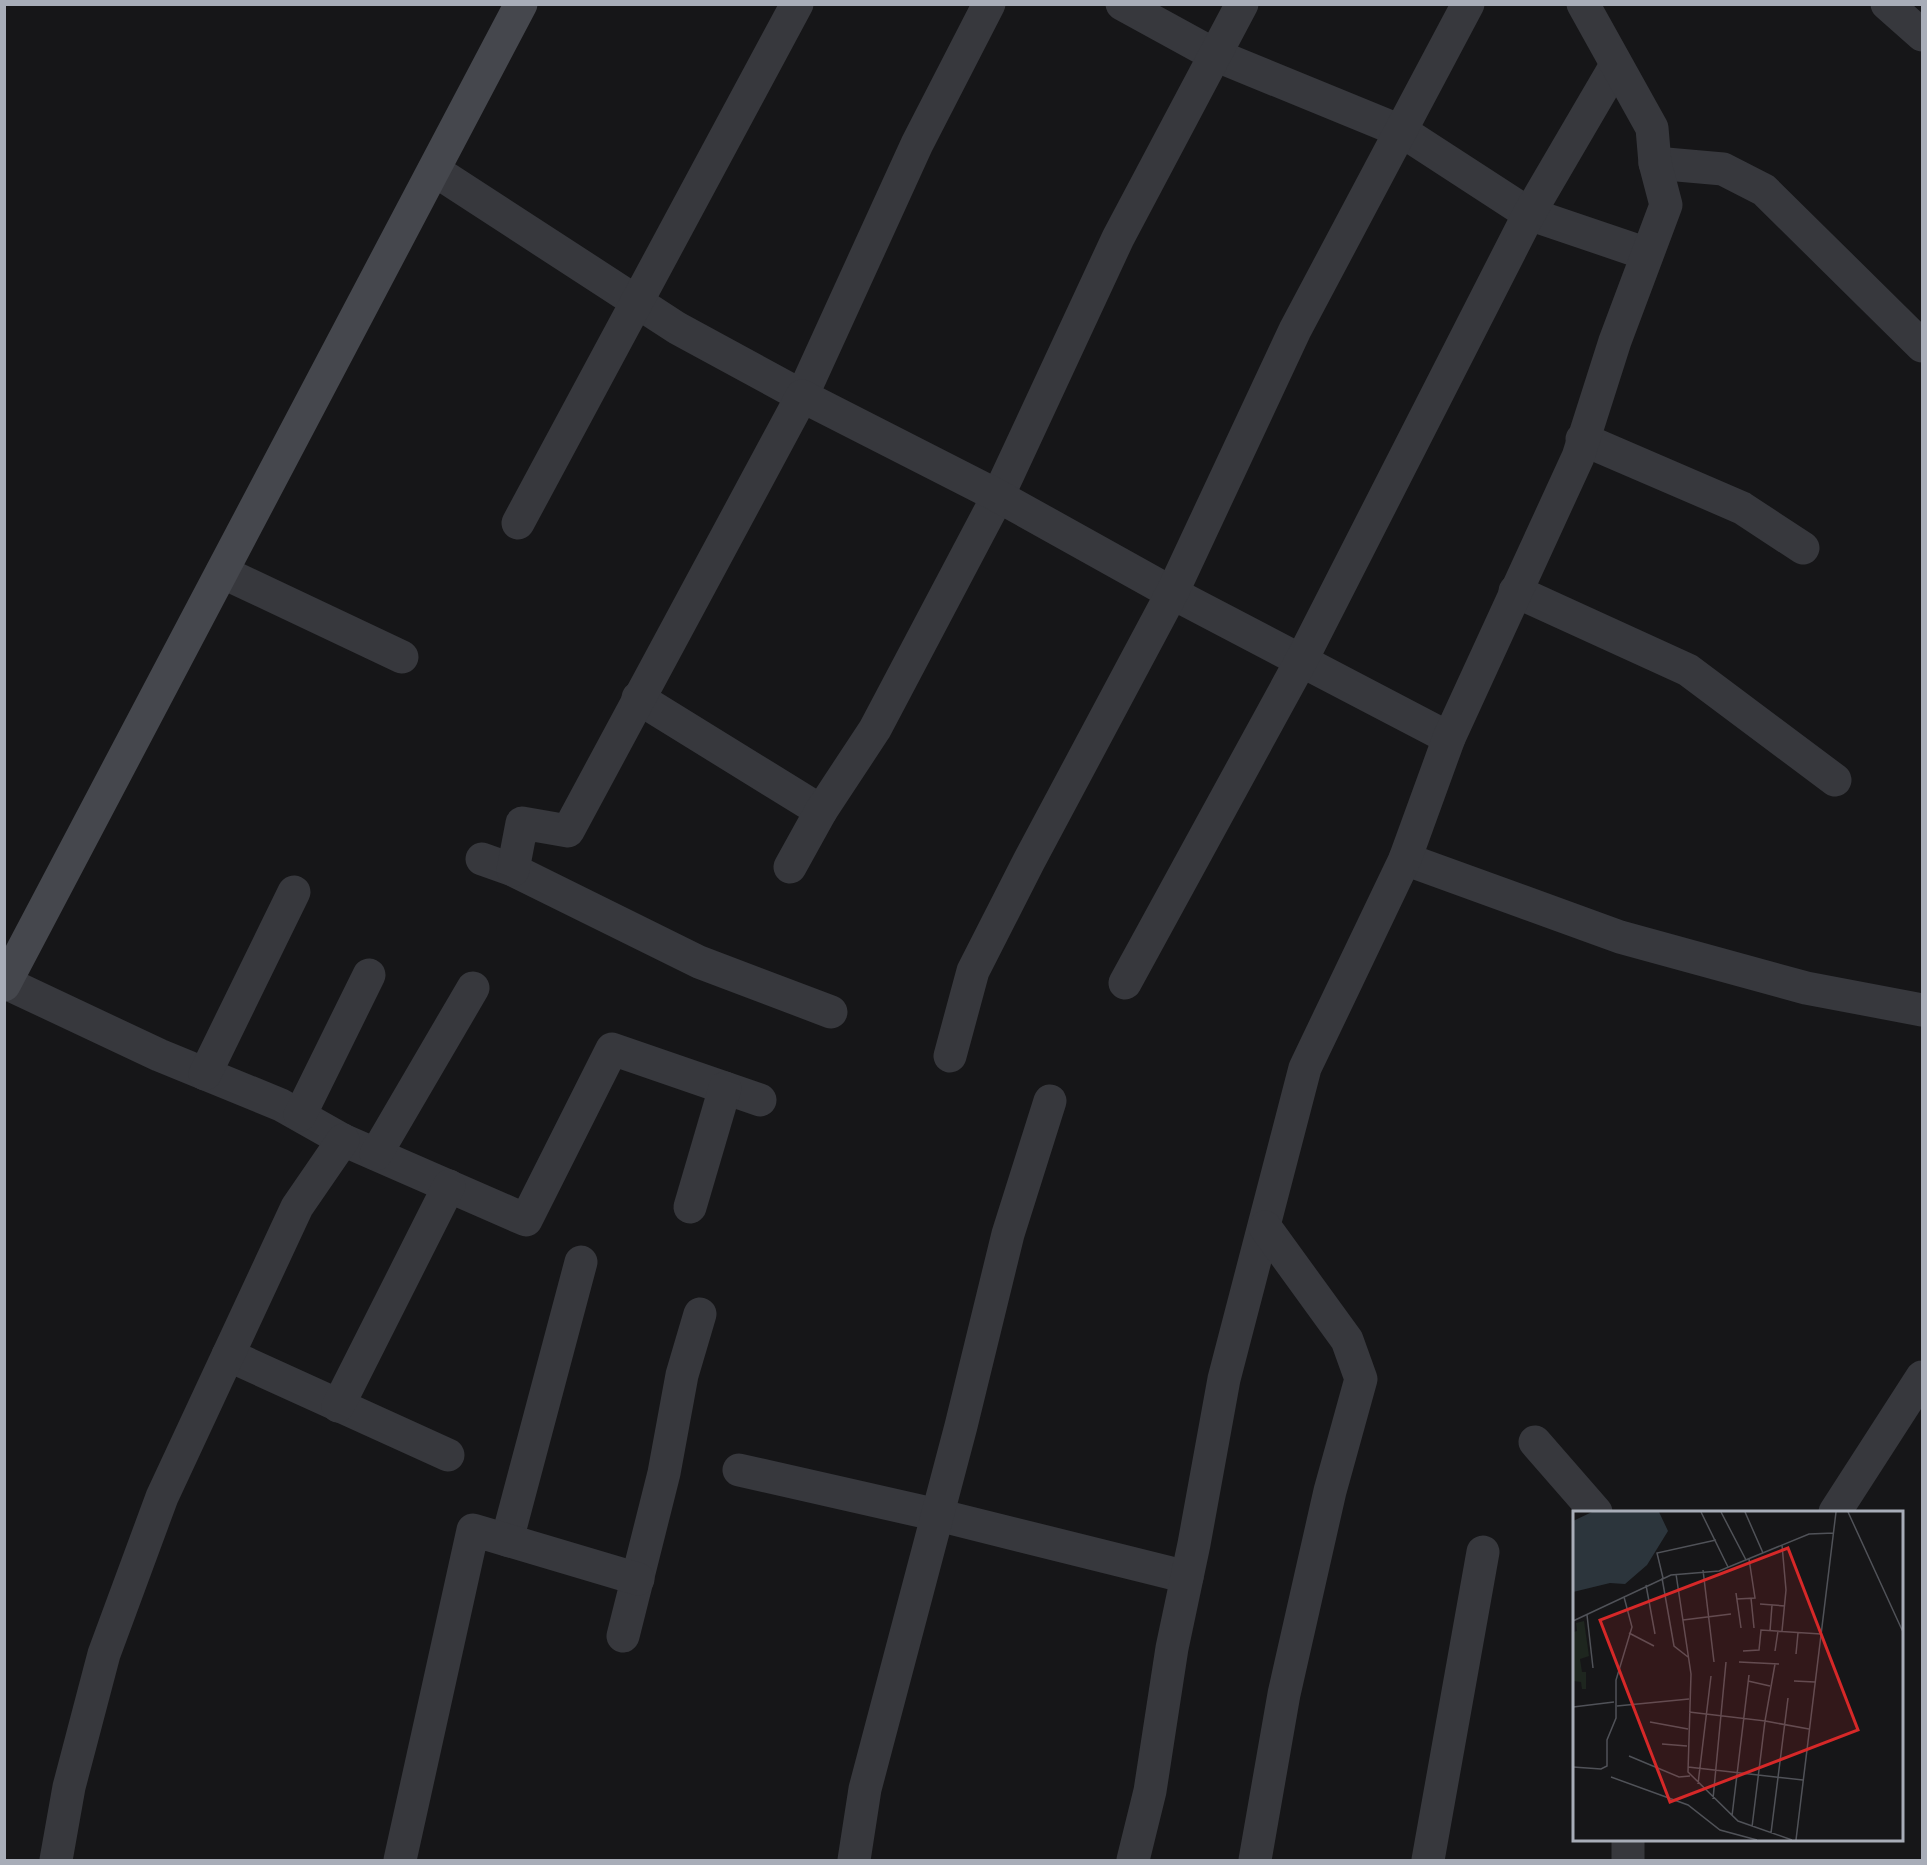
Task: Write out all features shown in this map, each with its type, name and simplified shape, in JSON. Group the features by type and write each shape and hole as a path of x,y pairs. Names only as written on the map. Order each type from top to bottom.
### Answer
{"main road":[{"path":"5,984 521,4"}],"street":[{"path":"518,523 797,4"},
{"path":"513,870 522,823 568,831 802,396 917,144 989,4"},
{"path":"1122,4 1215,55 1402,132 1529,214 1647,254"},
{"path":"790,867 821,811 875,729 998,496 1118,238 1242,4"},
{"path":"950,1056 973,971 1172,593 1295,330 1468,4"},
{"path":"1133,1860 1150,1791 1172,1648 1224,1379 1305,1068 1405,859 1449,738 1578,457 1582,439 1666,205 1655,163 1652,128 1583,4"},
{"path":"1887,4 1923,35"},
{"path":"1125,983 1300,661 1529,214 1617,65"},
{"path":"1655,163 1723,169 1764,190 1923,346"},
{"path":"434,170 638,300 677,328 802,396 998,496 1172,593 1449,738"},
{"path":"1582,439 1742,508 1803,548"},
{"path":"222,572 402,657"},
{"path":"1515,591 1688,670 1835,780"},
{"path":"638,698 821,811"},
{"path":"482,859 513,870 699,962 831,1012"},
{"path":"1405,859 1620,937 1806,988 1923,1010"},
{"path":"205,1074 294,892"},
{"path":"300,1115 369,975"},
{"path":"5,984 300,1115 343,1140 526,1220 612,1049 760,1100"},
{"path":"376,1154 473,988"},
{"path":"690,1207 725,1088"},
{"path":"854,1860 865,1789 938,1515 1008,1234 1050,1101"},
{"path":"56,1860 69,1787 104,1654 162,1497 297,1207 343,1140"},
{"path":"338,1406 449,1186"},
{"path":"1255,1860 1284,1694 1330,1491 1361,1379 1347,1341 1265,1227"},
{"path":"507,1540 581,1262"},
{"path":"623,1636 664,1473 682,1375 700,1314"},
{"path":"228,1355 448,1455"},
{"path":"1836,1511 1923,1377"},
{"path":"1535,1442 1595,1511"},
{"path":"739,1470 938,1515 1187,1577"},
{"path":"400,1860 472,1530 638,1579"},
{"path":"1428,1860 1483,1552"},
{"path":"1628,1841 1628,1860"}]}
